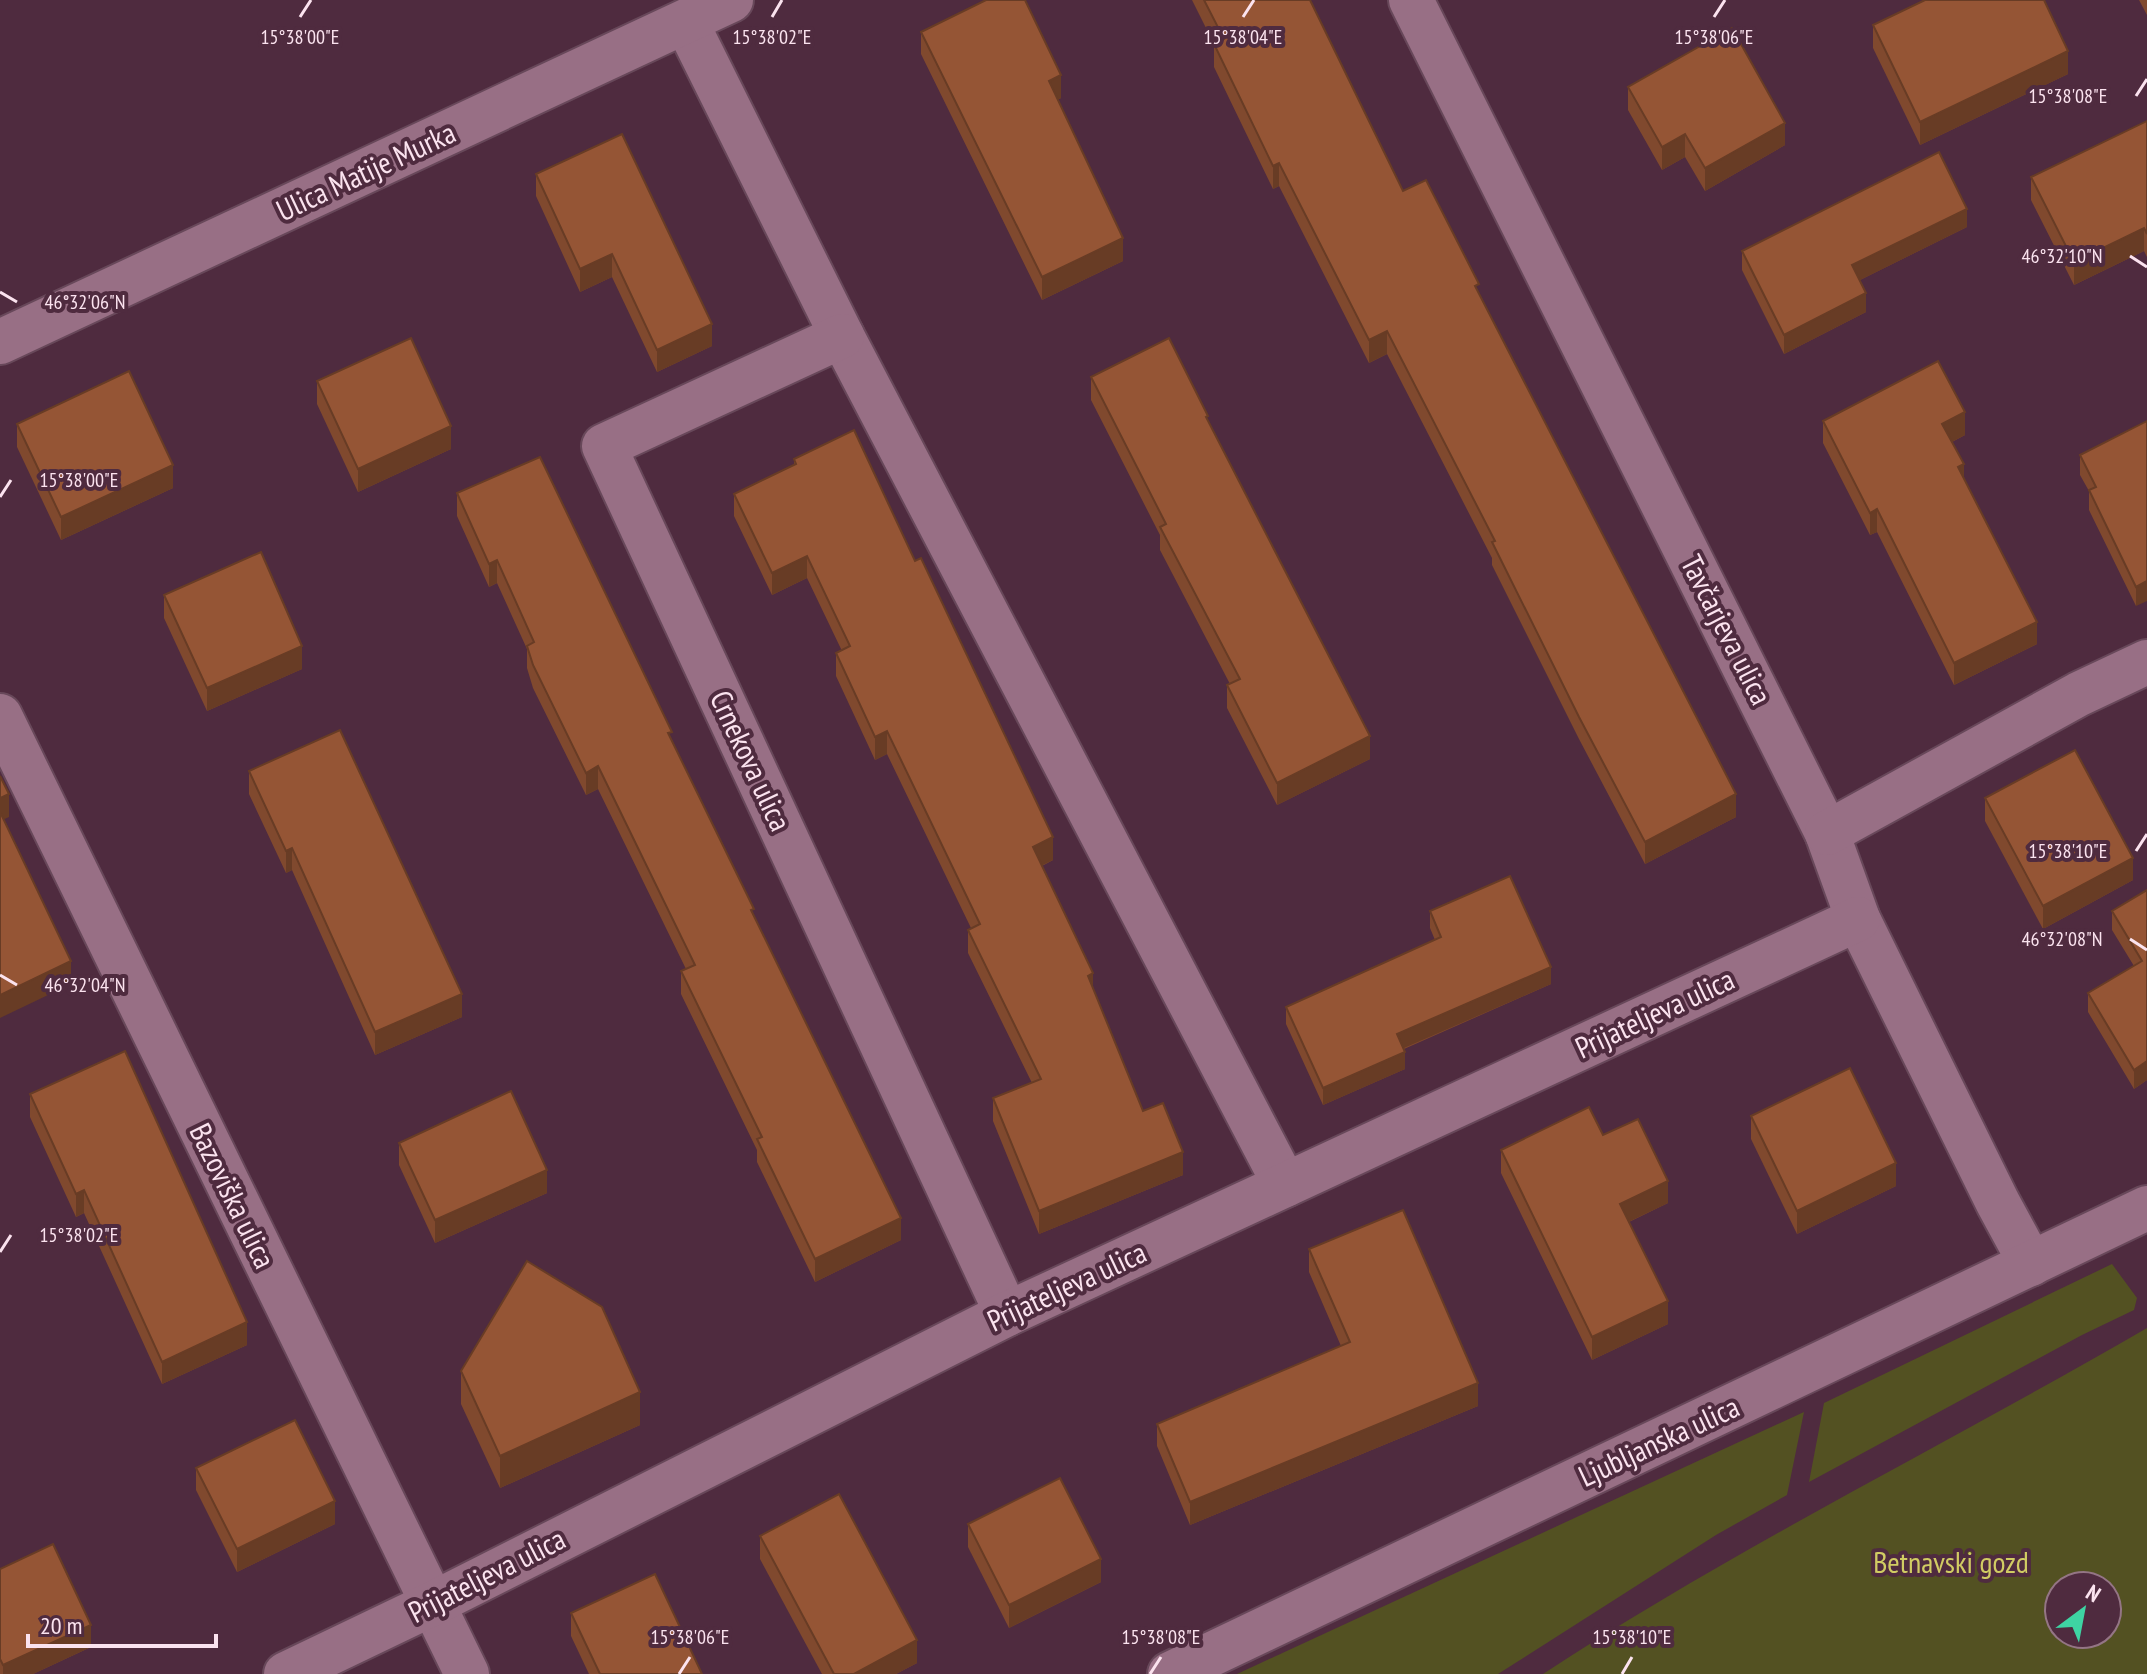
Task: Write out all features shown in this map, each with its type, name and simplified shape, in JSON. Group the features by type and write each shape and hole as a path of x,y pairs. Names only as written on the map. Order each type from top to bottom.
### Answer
{"street":[{"name":"Ulica Matije Murka","path":"0,342 731,0"},
{"name":"Tavčarjeva ulica","path":"1411,0 1827,833 1858,919 2031,1264"},
{"path":"686,22 842,336 1285,1185"},
{"name":"Crnekova ulica","path":"842,336 604,446 1007,1314"},
{"path":"1827,833 2079,694 2147,662"},
{"name":"Bazoviška ulica","path":"0,716 430,1605 467,1674"},
{"name":"Prijateljeva ulica","path":"286,1674 430,1605 1007,1314 1858,919"},
{"name":"Ljubljanska ulica","path":"1170,1674 2147,1208"}],"green space":[{"path":"2112,1264 2137,1298 2134,1310 1809,1482 1824,1403"},
{"name":"Betnavski gozd","path":"2147,1328 2147,1674 1543,1674 1616,1627 1767,1539"},
{"path":"1804,1412 1787,1495 1716,1535 1498,1674 1237,1674"}],"building":[{"path":"986,0 1025,0 1061,75 1049,81 1123,238 1042,277 921,32"},
{"path":"1204,0 1310,0 1403,191 1426,180 1479,284 1475,286 1736,794 1645,842 1579,717 1492,542 1495,541 1387,331 1369,340 1279,163 1273,166 1214,44 1224,39"},
{"path":"1925,0 2044,0 2068,51 1920,122 1873,25"},
{"path":"1732,28 1785,123 1705,168 1685,134 1662,147 1628,87"},
{"path":"2147,121 2147,234 2144,228 2074,262 2031,177"},
{"path":"622,134 712,324 657,350 612,254 580,269 536,174"},
{"path":"1939,152 1967,209 1852,265 1866,293 1784,335 1742,251"},
{"path":"411,338 451,426 358,469 317,381"},
{"path":"1169,338 1206,417 1370,736 1277,783 1227,685 1240,679 1160,527 1166,524 1091,377"},
{"path":"1938,361 1965,412 1942,424 1964,464 1958,467 2037,622 1954,663 1877,509 1870,513 1823,421"},
{"path":"129,371 173,465 61,517 17,424"},
{"path":"2147,421 2147,581 2136,587 2089,490 2096,487 2080,455"},
{"path":"854,430 915,561 921,558 1053,837 1033,847 1093,973 1088,976 1143,1111 1163,1103 1183,1152 1039,1211 993,1098 1041,1079 968,930 980,924 887,731 875,737 836,653 850,646 807,556 772,573 734,494 796,464 794,459"},
{"path":"540,457 672,732 668,733 754,909 751,910 901,1218 815,1259 757,1139 762,1137 681,971 695,965 598,766 586,773 533,665 527,646 534,642 497,560 489,564 457,493"},
{"path":"261,552 302,646 207,688 164,595"},
{"path":"340,730 462,994 375,1032 292,848 286,851 249,771"},
{"path":"2075,750 2133,858 2043,906 1985,798"},
{"path":"0,776 9,794 0,798"},
{"path":"0,812 71,961 0,995"},
{"path":"1510,876 1551,967 1397,1034 1405,1052 1323,1088 1286,1007 1441,937 1430,911"},
{"path":"2147,890 2147,1061 2134,1070 2088,993 2142,961 2112,911"},
{"path":"125,1051 247,1322 162,1362 84,1190 76,1194 30,1094"},
{"path":"1850,1068 1896,1163 1797,1211 1751,1116"},
{"path":"511,1091 547,1170 435,1220 399,1143"},
{"path":"1589,1107 1603,1135 1638,1119 1668,1181 1620,1204 1668,1301 1592,1337 1501,1150"},
{"path":"1403,1210 1478,1383 1190,1502 1157,1424 1350,1342 1309,1249"},
{"path":"527,1261 602,1307 640,1392 500,1456 461,1371"},
{"path":"295,1420 335,1501 237,1549 196,1468"},
{"path":"1060,1478 1101,1559 1009,1605 968,1524"},
{"path":"839,1494 917,1640 854,1674 834,1674 760,1536"},
{"path":"53,1544 91,1625 3,1665 0,1659 0,1569"},
{"path":"655,1574 702,1674 600,1674 571,1613"}]}
